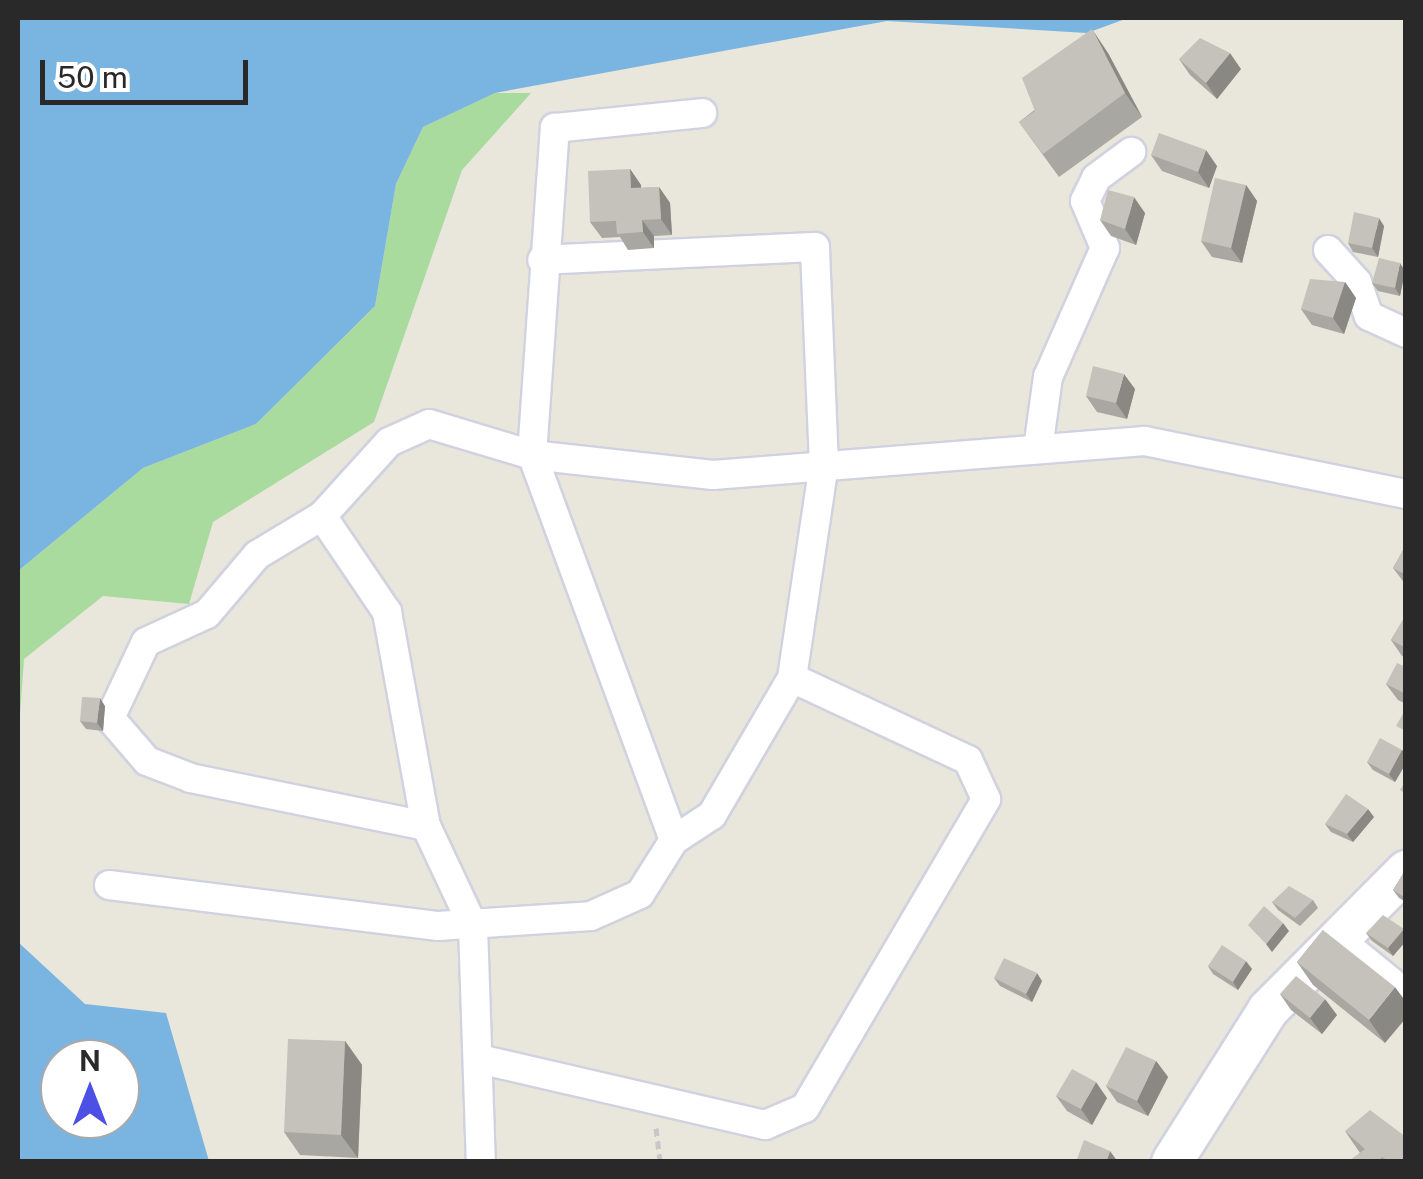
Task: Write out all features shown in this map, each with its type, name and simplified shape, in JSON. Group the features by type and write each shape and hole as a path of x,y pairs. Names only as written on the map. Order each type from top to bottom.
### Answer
{"street":[{"path":"674,840 532,455 542,260 555,128 702,113"},
{"path":"1038,449 1048,377 1105,248 1085,201 1096,178 1130,152"},
{"path":"109,885 473,926 591,916 640,894 674,840 712,814 792,678 824,466 815,247 542,260"},
{"path":"1328,250 1357,282 1368,316 1406,333"},
{"path":"426,826 190,778 147,761 110,718 146,642 207,614 258,555 322,516 389,442 428,424 532,455 713,474 1144,441 1406,494"},
{"path":"322,516 386,612 426,826 473,926 481,1162"},
{"path":"479,1059 765,1125 805,1108 986,798 968,760 792,678"},
{"path":"1172,1162 1268,1010 1335,936 1406,871"},
{"path":"1335,936 1406,994"}],"green space":[{"path":"495,93 531,93 462,170 374,422 213,522 189,604 103,596 24,659 18,743 18,571 143,468 256,424 375,306 396,184 423,127"}],"water":[{"path":"18,18 1128,18 1087,33 887,21 495,93 423,127 396,184 375,306 256,424 143,468 18,571"},
{"path":"18,942 85,1004 166,1013 209,1161 18,1161"}],"building":[{"path":"1092,29 1125,93 1043,154 1019,122 1035,111 1022,78"},
{"path":"1200,38 1230,53 1206,83 1179,59"},
{"path":"1159,133 1206,150 1198,172 1151,155"},
{"path":"630,169 631,188 659,187 661,219 642,220 643,232 617,234 616,221 590,222 588,171"},
{"path":"1215,178 1246,185 1231,248 1201,241"},
{"path":"1108,190 1134,197 1125,229 1100,220"},
{"path":"1354,212 1379,218 1372,248 1348,243"},
{"path":"1379,258 1400,263 1395,288 1372,283"},
{"path":"1310,279 1345,282 1333,318 1301,309"},
{"path":"1093,366 1124,374 1116,403 1086,396"},
{"path":"1406,545 1406,575 1393,568"},
{"path":"1406,615 1406,648 1391,640"},
{"path":"1397,663 1406,667 1406,694 1386,684"},
{"path":"82,697 100,698 97,723 80,721"},
{"path":"1406,712 1406,731 1396,726"},
{"path":"1380,738 1402,750 1389,774 1367,762"},
{"path":"1346,794 1368,809 1347,834 1325,824"},
{"path":"1406,869 1406,898 1393,890"},
{"path":"1289,886 1313,900 1295,918 1272,902"},
{"path":"1264,906 1283,923 1266,944 1248,925"},
{"path":"1383,915 1404,929 1388,948 1366,933"},
{"path":"1323,930 1395,987 1369,1020 1297,962"},
{"path":"1222,945 1246,961 1233,982 1208,966"},
{"path":"1004,958 1037,973 1026,994 994,978"},
{"path":"1296,976 1325,999 1310,1018 1280,994"},
{"path":"288,1039 345,1041 341,1135 284,1132"},
{"path":"1126,1047 1156,1061 1137,1101 1106,1086"},
{"path":"1072,1069 1096,1082 1081,1109 1056,1096"},
{"path":"1370,1110 1406,1137 1406,1162 1391,1162 1382,1157 1377,1162 1348,1162 1365,1149 1345,1131"},
{"path":"1084,1140 1110,1151 1106,1162 1076,1162"}]}
